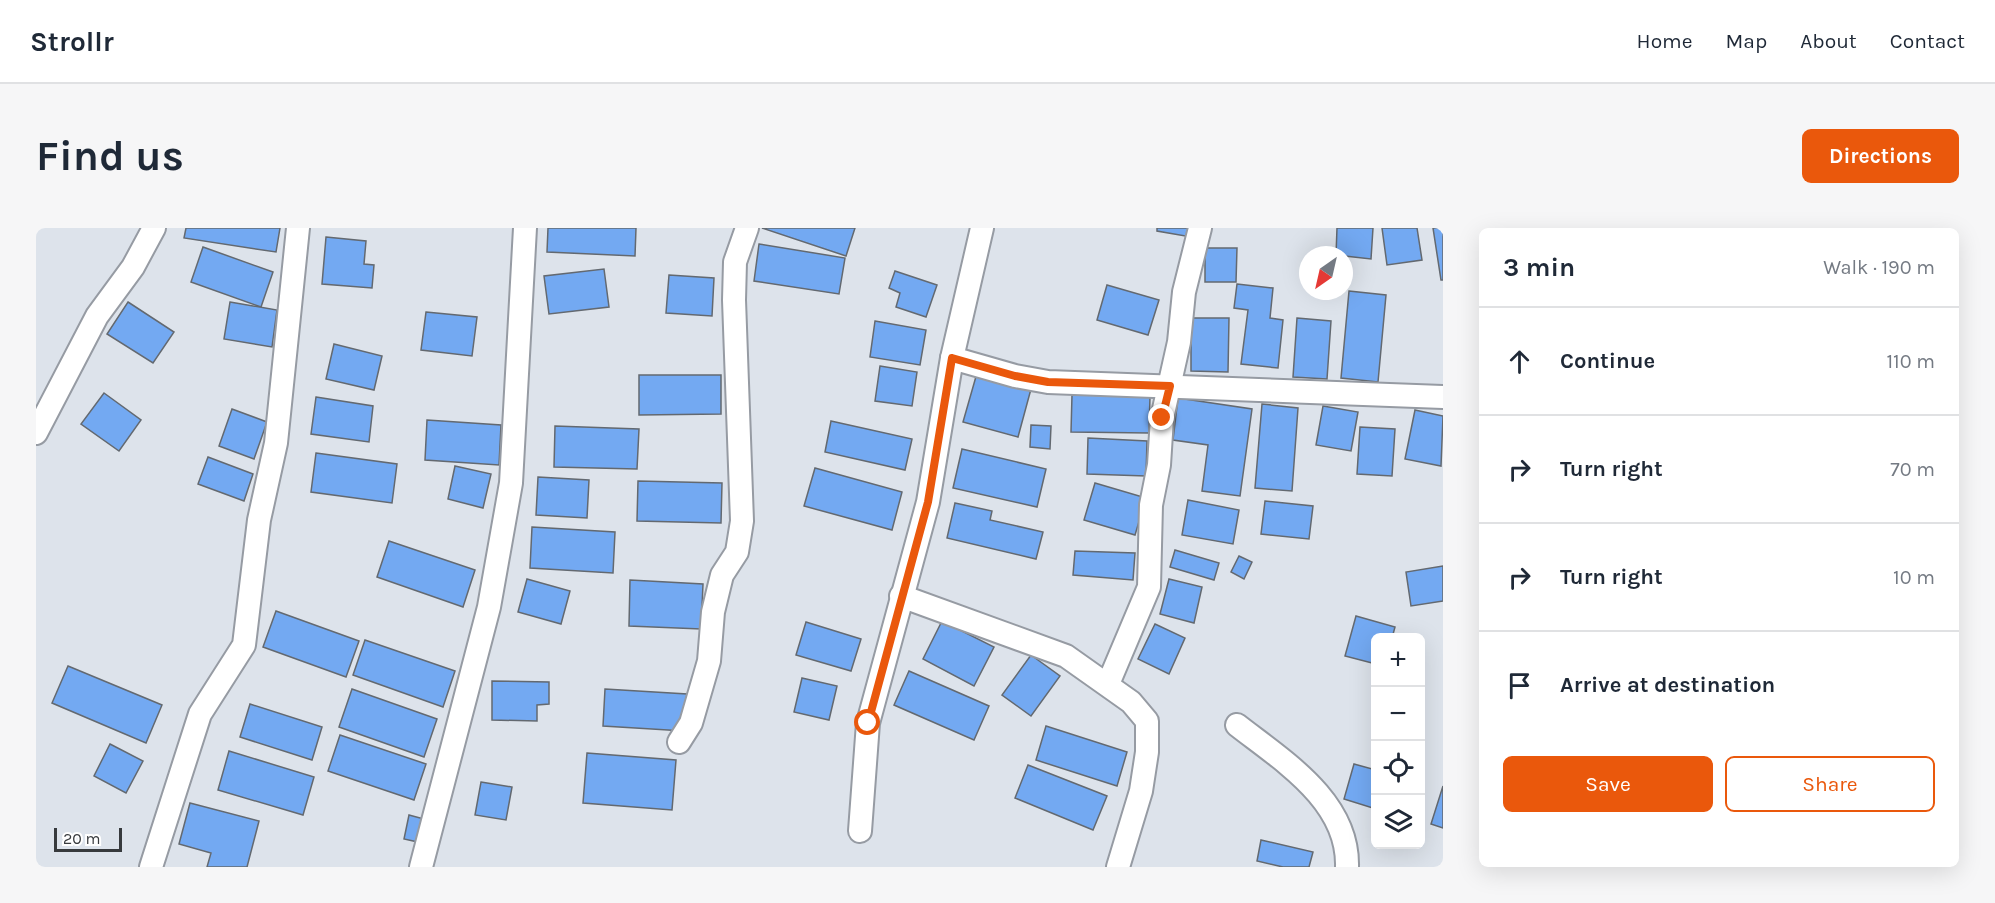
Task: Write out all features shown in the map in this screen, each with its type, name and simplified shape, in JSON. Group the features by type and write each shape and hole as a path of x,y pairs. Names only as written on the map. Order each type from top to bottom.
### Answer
{"street":[{"path":"36,433 97,316 133,267 154,228"},
{"path":"151,867 200,714 244,645 259,520 276,443 298,228"},
{"path":"421,867 489,607 511,483 525,228"},
{"path":"680,742 691,723 709,661 713,612 722,575 737,552 742,521 734,300 735,262 747,228"},
{"path":"860,831 868,723 928,502 952,358 981,228"},
{"path":"1108,684 1149,587 1151,505 1159,465 1162,418 1170,386 1184,292 1200,228"},
{"path":"952,358 1015,376 1048,382 1443,397"},
{"path":"901,596 1066,656 1131,702 1147,721 1147,752 1141,791 1118,867"},
{"path":"1237,725 1297,773 1321,796 1339,825 1347,846 1347,867"}],"building":[{"path":"186,228 280,228 276,252 184,238"},
{"path":"548,228 636,228 635,256 547,252"},
{"path":"762,228 855,228 846,256"},
{"path":"1157,228 1193,228 1191,237 1157,231"},
{"path":"1337,228 1373,228 1371,259 1353,257 1353,246 1336,246"},
{"path":"1382,228 1417,228 1422,260 1387,265"},
{"path":"1433,228 1443,228 1443,280 1441,280"},
{"path":"326,237 366,241 364,264 374,265 372,288 322,284"},
{"path":"759,244 845,258 839,294 754,281"},
{"path":"203,247 273,272 261,307 191,282"},
{"path":"1205,248 1237,248 1236,282 1205,282"},
{"path":"604,269 609,307 549,314 544,276"},
{"path":"895,271 937,285 926,317 896,307 900,293 889,288"},
{"path":"669,275 714,278 712,316 666,313"},
{"path":"1237,284 1273,288 1270,318 1283,320 1278,368 1241,364 1248,310 1234,308"},
{"path":"1107,285 1159,300 1148,335 1097,320"},
{"path":"1353,291 1386,295 1378,382 1341,378 1348,300 1353,300"},
{"path":"128,302 174,332 153,363 107,334"},
{"path":"230,302 277,310 272,347 224,339"},
{"path":"426,312 477,317 472,356 421,350"},
{"path":"1191,318 1229,318 1228,372 1191,371"},
{"path":"1297,318 1331,321 1327,379 1293,377"},
{"path":"875,321 926,330 920,365 870,357"},
{"path":"334,344 382,356 374,390 326,379"},
{"path":"880,366 917,372 912,406 875,401"},
{"path":"977,373 1031,389 1018,437 963,422"},
{"path":"639,375 721,375 721,414 639,415"},
{"path":"104,393 141,420 119,451 81,424"},
{"path":"1072,395 1150,396 1149,433 1071,432"},
{"path":"316,397 373,406 369,442 311,434"},
{"path":"1178,398 1252,409 1240,496 1202,491 1208,445 1173,440"},
{"path":"1262,404 1298,408 1292,491 1255,488"},
{"path":"1323,406 1358,412 1351,451 1316,445"},
{"path":"232,409 267,422 254,459 219,446"},
{"path":"1415,410 1443,416 1441,466 1405,459"},
{"path":"427,420 501,425 499,465 425,460"},
{"path":"831,421 912,439 905,470 825,452"},
{"path":"1031,425 1051,426 1050,449 1030,447"},
{"path":"555,426 639,429 637,469 554,467"},
{"path":"1360,427 1395,429 1392,476 1357,474"},
{"path":"1088,438 1147,441 1146,476 1087,474"},
{"path":"962,449 1046,469 1037,507 953,488"},
{"path":"316,453 397,464 392,503 311,492"},
{"path":"208,457 253,474 244,501 198,484"},
{"path":"455,466 491,474 483,508 448,499"},
{"path":"815,468 902,492 892,530 804,506"},
{"path":"538,477 589,480 587,518 536,515"},
{"path":"638,481 722,483 721,523 637,521"},
{"path":"1095,483 1146,498 1135,535 1084,520"},
{"path":"1188,500 1239,510 1233,544 1182,535"},
{"path":"1265,501 1313,506 1309,539 1261,534"},
{"path":"955,503 992,511 990,520 1043,532 1036,559 947,538"},
{"path":"532,527 615,532 613,573 530,568"},
{"path":"389,541 475,570 463,607 377,577"},
{"path":"1175,550 1219,563 1214,580 1170,567"},
{"path":"1075,551 1135,553 1133,580 1073,575"},
{"path":"1239,556 1252,562 1244,579 1231,572"},
{"path":"1443,566 1443,601 1411,606 1406,572"},
{"path":"527,579 570,591 561,624 518,612"},
{"path":"1169,579 1202,587 1194,623 1160,614"},
{"path":"630,580 703,584 701,629 629,626"},
{"path":"276,611 359,641 346,677 263,647"},
{"path":"1356,616 1395,627 1393,633 1371,633 1371,663 1345,656"},
{"path":"942,621 994,647 974,686 923,659"},
{"path":"806,622 861,639 851,671 796,655"},
{"path":"1155,624 1185,638 1169,674 1138,659"},
{"path":"365,640 455,671 443,707 353,675"},
{"path":"1031,655 1060,676 1031,716 1002,695"},
{"path":"68,666 162,705 146,743 52,703"},
{"path":"909,671 989,706 974,740 894,705"},
{"path":"802,678 837,686 829,720 794,712"},
{"path":"492,681 549,682 549,704 537,705 537,721 492,720"},
{"path":"352,689 437,719 424,757 339,727"},
{"path":"605,689 687,694 684,731 603,726"},
{"path":"250,704 322,727 312,760 240,737"},
{"path":"1046,726 1127,752 1117,786 1036,760"},
{"path":"340,735 426,764 414,800 328,771"},
{"path":"110,744 143,761 126,793 94,776"},
{"path":"229,751 314,777 303,815 218,790"},
{"path":"587,753 676,760 672,810 583,803"},
{"path":"1354,764 1371,769 1371,807 1344,799"},
{"path":"1028,765 1107,796 1093,830 1015,798"},
{"path":"481,782 512,787 506,820 475,815"},
{"path":"1443,786 1443,828 1431,824"},
{"path":"190,803 259,821 247,867 207,867 211,853 179,844"},
{"path":"409,815 424,819 418,842 404,839"},
{"path":"1261,840 1313,852 1309,867 1283,867 1257,861"}],"route":[{"path":"868,723 928,502 952,358 1015,376 1048,382 1170,386 1162,418"}]}
